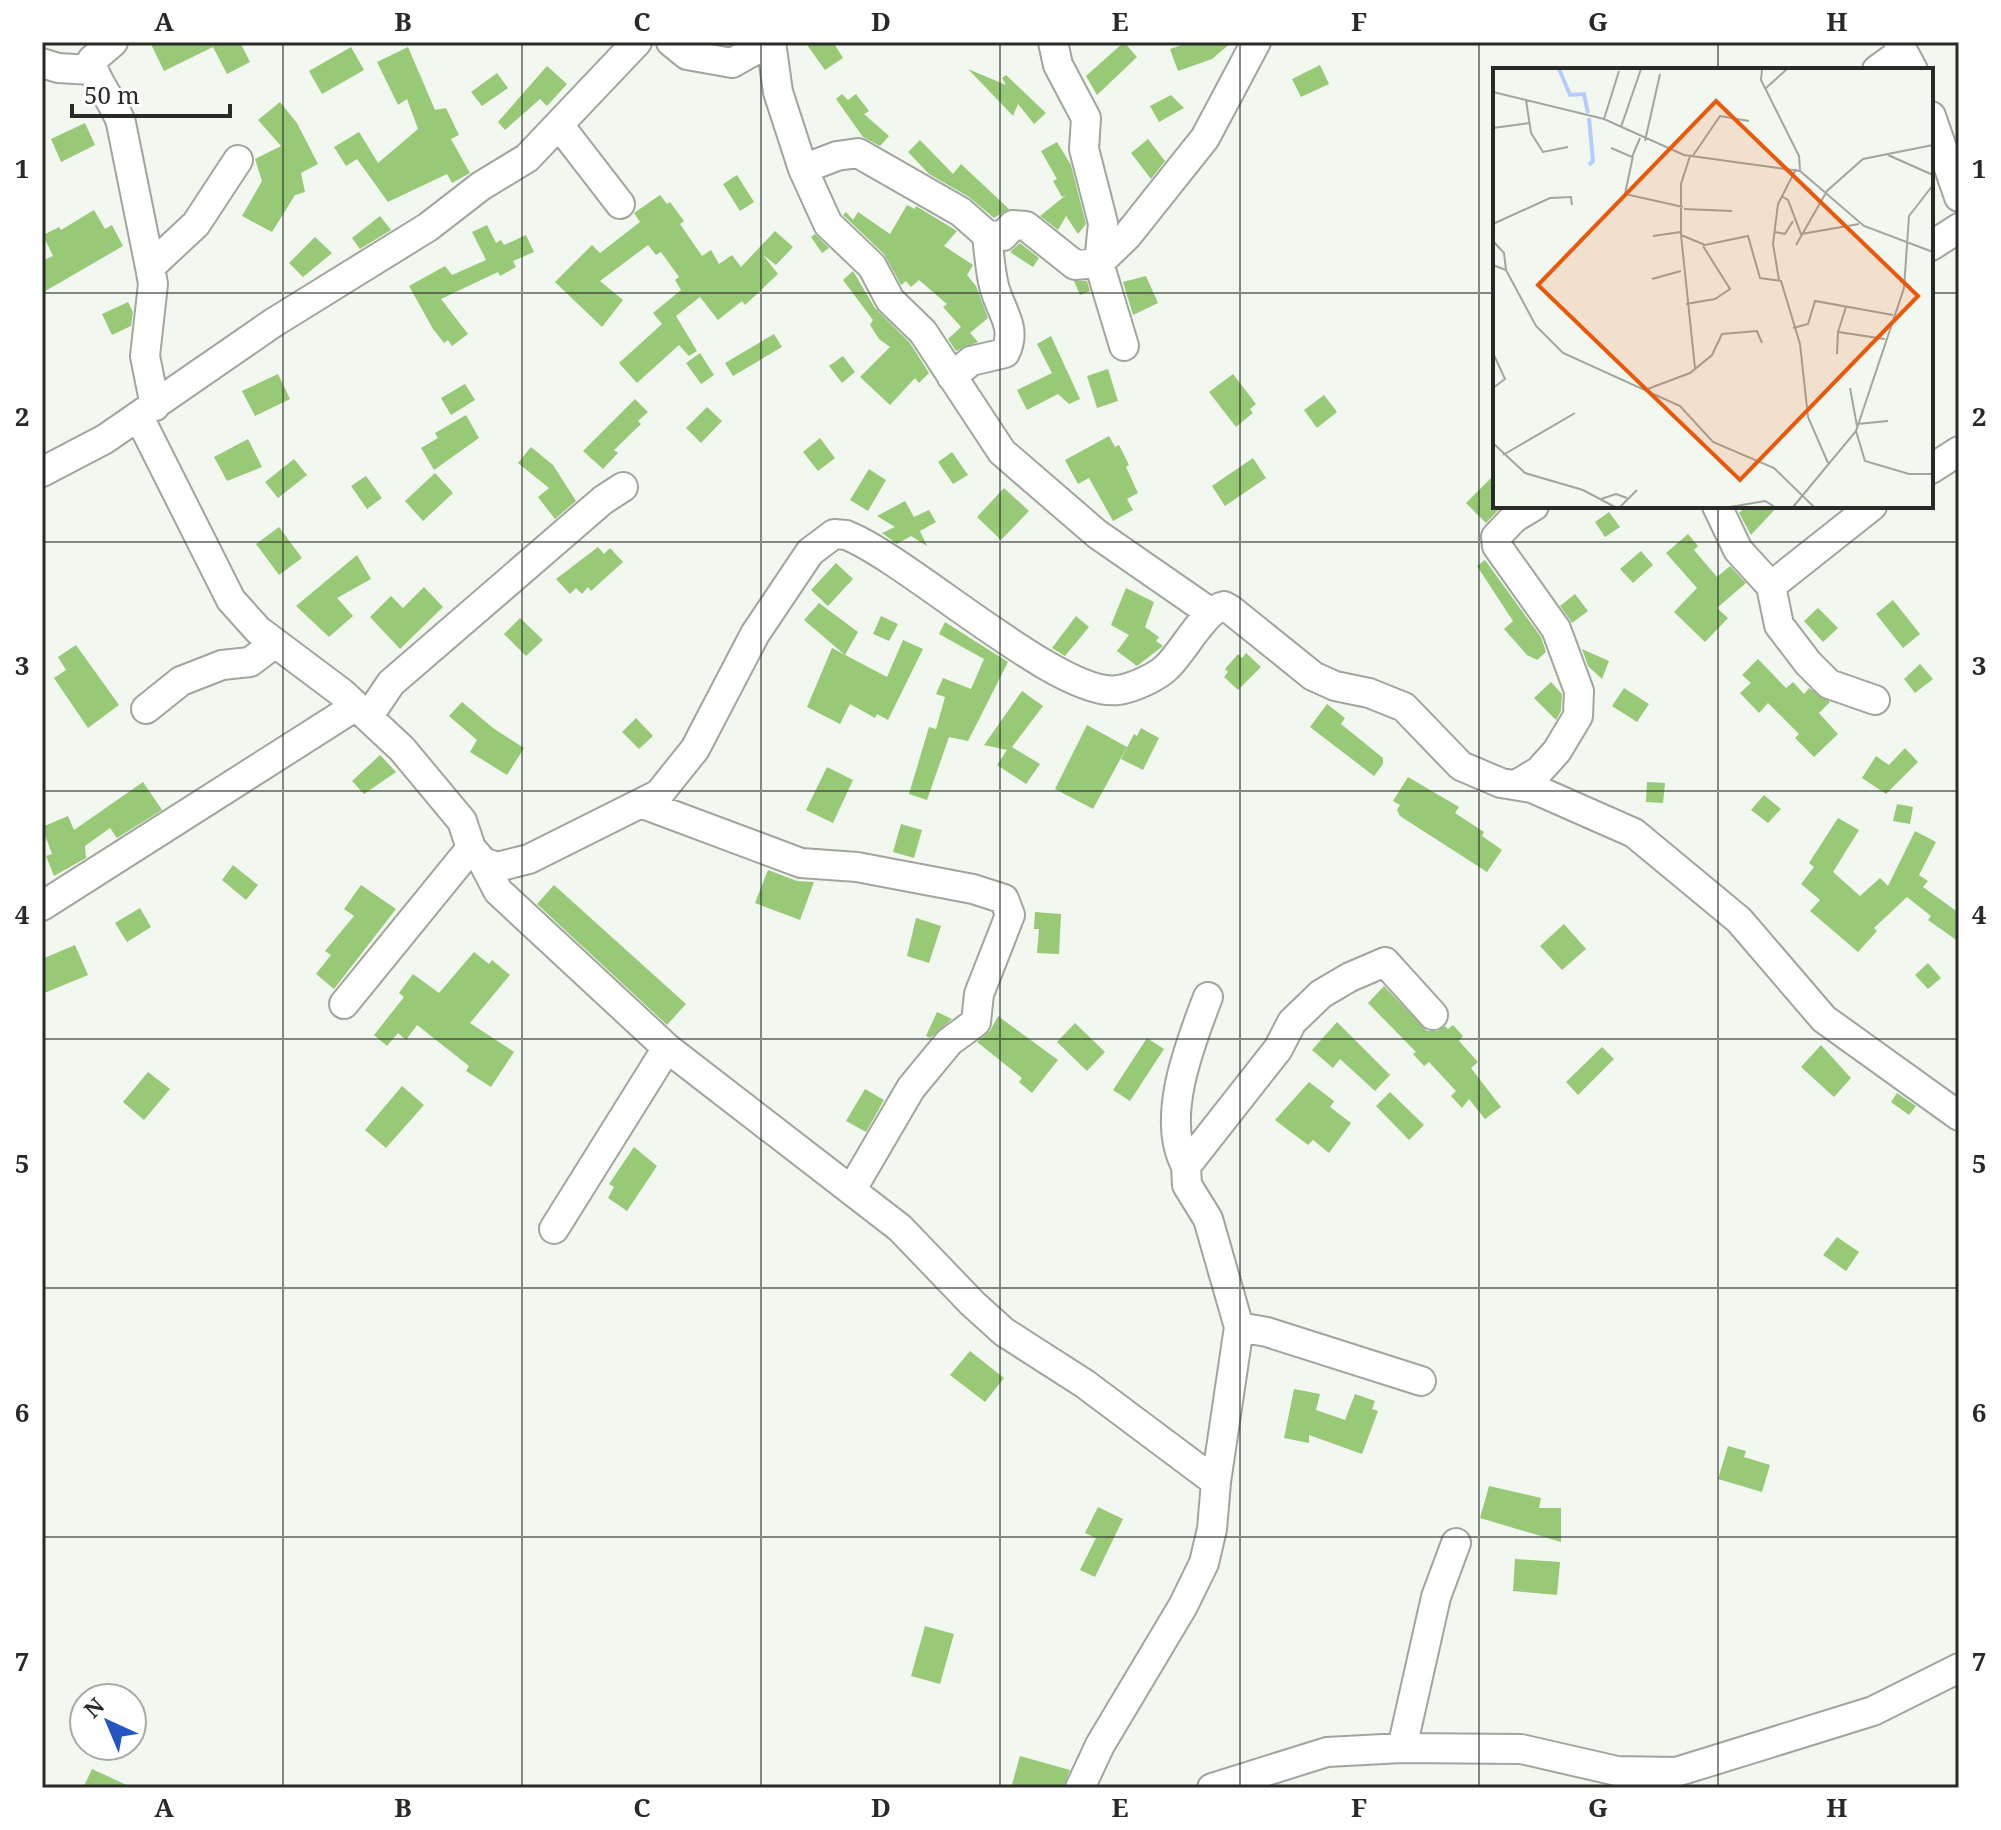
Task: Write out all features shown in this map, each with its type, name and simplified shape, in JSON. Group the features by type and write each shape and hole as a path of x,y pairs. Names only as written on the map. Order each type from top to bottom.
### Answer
{"street":[{"path":"113,42 92,60 92,70 116,105 153,284 145,356 147,411 231,600 275,643 362,711 447,800 462,821 498,891 667,1048 774,1133 852,1189 911,1238 1004,1332 1085,1384 1216,1482"},
{"path":"42,472 147,411 273,323 428,227 481,186 527,158 637,42"},
{"path":"671,42 687,55 732,63 770,42 778,92 803,169 828,224 872,266 890,300 923,332 1002,452 1097,534 1211,613"},
{"path":"1053,42 1058,65 1086,118 1084,149 1103,223 1099,263 1124,346"},
{"path":"803,169 837,156 858,153 961,212 987,235 1003,236 1013,225 1026,226 1075,265 1099,263 1127,236 1205,138 1256,42"},
{"path":"1880,68 1905,54"},
{"path":"42,63 58,68 92,70"},
{"path":"1933,122 1959,197"},
{"path":"559,125 620,204"},
{"path":"150,267 196,224 238,160"},
{"path":"1933,245 1959,228"},
{"path":"952,377 984,355 995,358 1005,353 1011,339 1008,318 994,288 987,235"},
{"path":"1933,468 1959,451"},
{"path":"42,906 362,711 569,529 623,487"},
{"path":"1516,785 1539,771 1557,751 1578,716 1579,691 1556,629 1497,546 1496,537 1514,518 1531,508"},
{"path":"1718,508 1738,550 1771,586 1779,625 1808,663 1829,684 1875,700"},
{"path":"1771,586 1869,508"},
{"path":"477,855 497,867 520,863 659,794 680,772 714,717 755,634 810,552 834,534 859,540 1057,671 1105,690 1132,686 1165,669 1211,613 1224,606 1313,676 1404,707 1461,766 1488,778 1532,788 1634,833 1739,920 1824,1019 1959,1116"},
{"path":"146,709 181,681 222,665 250,662 275,643"},
{"path":"643,804 801,863 857,867 973,889 1004,899 1010,915 979,994 976,1022 949,1042 911,1088 852,1189"},
{"path":"344,1004 477,855"},
{"path":"1186,1166 1278,1049 1292,1022 1321,994 1385,962 1433,1015"},
{"path":"1080,1788 1100,1745 1183,1606 1204,1563 1212,1529 1239,1327 1208,1219 1187,1185 1186,1166 1177,1149 1174,1133 1188,1052 1208,997"},
{"path":"554,1229 667,1048"},
{"path":"1239,1327 1267,1332 1421,1381"},
{"path":"1402,1748 1436,1597 1456,1543"},
{"path":"1212,1788 1327,1752 1402,1748 1521,1749 1617,1771 1676,1772 1873,1711 1959,1668"}],"building":[{"path":"150,42 240,42 250,62 227,74 213,47 164,71"},
{"path":"805,42 833,42 843,58 825,70"},
{"path":"1124,42 1137,57 1097,95 1086,76"},
{"path":"1191,42 1232,42 1212,59 1178,71 1170,49"},
{"path":"351,47 364,70 322,94 309,71"},
{"path":"408,47 435,110 446,108 459,135 451,139 470,173 452,183 447,174 388,202 357,159 346,166 334,147 359,132 378,163 418,129 407,99 398,105 377,62"},
{"path":"1320,65 1329,84 1301,97 1292,79"},
{"path":"547,66 567,84 547,106 540,99 505,130 498,122"},
{"path":"968,69 1006,85 1002,78 1006,75 1046,113 1034,124 1018,104 1013,116"},
{"path":"497,73 508,88 482,106 471,92"},
{"path":"842,94 848,100 856,94 869,111 864,114 889,136 880,146 863,137 836,99"},
{"path":"1171,95 1184,108 1159,122 1150,106"},
{"path":"280,102 297,123 318,164 301,173 305,192 295,195 272,232 242,216 262,181 255,159 281,146 258,120"},
{"path":"85,123 95,145 61,162 51,139"},
{"path":"1148,139 1165,161 1151,179 1131,153"},
{"path":"920,140 953,174 961,164 1009,209 994,218 969,197 929,174 908,152"},
{"path":"1057,142 1071,165 1086,224 1078,234 1066,216 1058,230 1040,216 1066,195 1062,197 1053,181 1057,179 1041,151"},
{"path":"737,175 754,202 740,211 723,184"},
{"path":"660,195 667,204 670,202 684,221 680,224 702,256 711,250 719,264 732,255 741,267 775,231 793,247 776,265 763,255 778,274 745,305 742,301 718,320 700,297 676,316 697,351 689,356 679,345 637,383 619,363 662,324 653,313 681,290 675,280 679,277 661,252 656,255 648,245 600,281 623,300 602,327 555,282 592,245 600,253 640,222 634,213"},
{"path":"907,205 915,209 916,206 957,231 944,246 973,265 967,275 976,286 988,318 970,333 978,342 956,351 948,339 961,327 943,307 947,304 919,280 911,287 906,281 901,285 884,254 843,215 846,212 853,220 858,212 890,234"},
{"path":"94,210 105,229 112,225 123,246 42,293 42,261 53,256 43,235 59,227 61,230"},
{"path":"380,216 391,230 360,249 352,238"},
{"path":"487,225 496,243 501,240 504,245 526,235 534,252 513,261 516,267 500,276 498,272 441,299 468,334 452,346 448,340 444,343 433,329 409,286 445,266 452,275 486,260 472,232"},
{"path":"815,234 829,248 822,253 811,237"},
{"path":"315,237 332,253 303,277 289,263"},
{"path":"1020,243 1039,258 1033,267 1010,252"},
{"path":"853,271 875,308 910,343 929,373 919,383 915,378 890,405 860,377 890,347 879,339 870,325 873,320 843,280"},
{"path":"1146,276 1158,303 1133,315 1123,282"},
{"path":"1074,281 1087,281 1090,291 1080,295"},
{"path":"128,302 133,312 131,326 112,335 102,314"},
{"path":"774,334 782,347 733,376 725,363"},
{"path":"1051,336 1080,399 1069,404 1058,394 1027,410 1017,390 1052,373 1037,344"},
{"path":"700,353 714,375 701,384 686,363"},
{"path":"843,356 855,372 842,383 829,366"},
{"path":"1108,369 1118,401 1097,408 1087,376"},
{"path":"278,374 290,399 255,416 242,391"},
{"path":"1233,374 1256,404 1250,409 1253,413 1236,427 1209,392"},
{"path":"465,384 475,400 451,415 441,398"},
{"path":"1324,395 1337,412 1317,428 1304,410"},
{"path":"635,399 648,412 638,421 641,424 614,450 618,453 603,469 583,451"},
{"path":"707,407 722,421 701,443 686,428"},
{"path":"466,415 479,438 434,470 421,448 438,438 435,433"},
{"path":"1109,436 1115,447 1119,445 1138,493 1127,499 1133,510 1113,521 1089,478 1078,484 1065,460"},
{"path":"820,438 835,458 818,471 803,452"},
{"path":"248,439 262,467 227,481 214,457"},
{"path":"531,447 553,465 576,501 555,519 538,497 549,488 518,463"},
{"path":"952,452 968,475 953,484 938,462"},
{"path":"1253,458 1266,478 1225,506 1212,486"},
{"path":"294,459 307,475 278,498 265,482"},
{"path":"869,469 886,480 868,511 850,500"},
{"path":"435,473 453,493 423,521 405,501"},
{"path":"366,476 382,498 367,509 351,486"},
{"path":"1493,476 1493,508 1500,508 1486,523 1466,503"},
{"path":"1004,488 1029,511 1001,540 977,517"},
{"path":"905,501 914,517 929,510 936,522 920,531 927,546 911,536 897,544 882,533 895,527 877,516"},
{"path":"1744,508 1776,508 1751,535 1739,513"},
{"path":"1609,512 1620,527 1605,537 1595,522"},
{"path":"279,527 302,558 279,575 256,544"},
{"path":"1688,534 1698,546 1694,550 1717,577 1730,566 1746,583 1717,608 1728,618 1705,642 1674,612 1697,588 1666,553"},
{"path":"598,547 604,554 610,548 623,562 591,591 588,587 582,594 576,588 570,594 556,579"},
{"path":"1641,551 1653,565 1633,583 1620,569"},
{"path":"357,555 371,579 337,598 353,616 329,637 296,606"},
{"path":"1485,560 1541,637 1546,652 1537,660 1527,655 1504,629 1513,621 1477,566"},
{"path":"836,563 853,579 828,606 811,590"},
{"path":"424,587 443,607 400,649 370,617 391,596 403,608"},
{"path":"1126,588 1154,602 1145,627 1159,637 1156,641 1163,646 1137,666 1117,651 1129,635 1111,625"},
{"path":"1575,594 1588,611 1572,623 1560,606"},
{"path":"1893,600 1920,634 1903,648 1876,614"},
{"path":"819,603 858,632 845,655 804,620"},
{"path":"1818,608 1838,628 1823,642 1804,621"},
{"path":"881,616 898,624 889,641 873,634"},
{"path":"1076,616 1089,627 1065,656 1052,648"},
{"path":"520,618 543,640 526,656 504,634"},
{"path":"945,622 1008,662 968,741 949,737 927,800 909,794 929,727 936,729 945,697 936,694 943,678 971,689 984,659 939,634"},
{"path":"903,640 923,649 888,720 877,714 875,718 850,704 840,724 807,707 832,648 887,677"},
{"path":"76,645 119,705 88,728 54,678 66,670 58,657"},
{"path":"1582,649 1609,661 1602,679 1588,666"},
{"path":"1246,653 1261,667 1238,690 1224,677 1228,672 1225,669 1238,654 1242,658"},
{"path":"1758,659 1786,688 1793,682 1804,694 1809,688 1830,702 1819,713 1838,734 1814,757 1795,738 1799,734 1768,703 1759,713 1740,693 1751,683 1742,675"},
{"path":"1920,664 1933,679 1915,693 1904,679"},
{"path":"1551,682 1562,694 1561,711 1556,720 1534,698"},
{"path":"1624,688 1649,704 1637,722 1612,706"},
{"path":"1022,691 1043,706 1012,747 1040,764 1026,784 997,765 1007,750 984,745"},
{"path":"462,702 493,728 524,748 507,775 470,752 477,740 449,716"},
{"path":"1327,704 1345,718 1341,724 1383,758 1383,764 1374,776 1310,727"},
{"path":"636,718 653,736 639,749 622,732"},
{"path":"1087,725 1127,747 1093,809 1055,789"},
{"path":"1141,728 1159,738 1143,770 1121,759 1134,734 1137,736"},
{"path":"1905,748 1918,762 1886,794 1862,778 1876,756 1889,765"},
{"path":"380,755 396,772 364,794 352,781"},
{"path":"827,767 853,780 833,823 806,810"},
{"path":"1408,777 1459,807 1455,813 1484,832 1482,836 1502,850 1487,872 1400,816 1397,810 1400,805 1393,801"},
{"path":"143,782 162,810 117,838 110,828 85,846 86,858 54,876 46,856 52,854 42,827 68,816 74,830"},
{"path":"1647,782 1665,783 1663,803 1646,802"},
{"path":"1764,795 1781,809 1768,823 1751,810"},
{"path":"1897,804 1913,807 1910,824 1893,821"},
{"path":"1838,818 1859,830 1833,872 1860,896 1880,878 1888,886 1915,831 1936,842 1919,875 1928,881 1923,887 1959,913 1959,942 1928,920 1931,916 1907,897 1874,928 1877,931 1858,952 1810,911 1820,900 1801,884 1814,867 1809,863"},
{"path":"901,824 922,830 914,858 893,852"},
{"path":"233,865 258,885 246,900 222,880"},
{"path":"768,870 797,881 814,882 800,920 755,903"},
{"path":"361,885 396,909 334,989 316,974 331,955 325,951 354,916 344,909"},
{"path":"554,885 686,1004 667,1025 537,904"},
{"path":"140,908 151,927 127,942 115,923"},
{"path":"1035,912 1061,914 1059,954 1037,953 1039,929 1034,929"},
{"path":"916,918 941,926 929,963 907,956"},
{"path":"1564,924 1586,949 1562,970 1540,946"},
{"path":"75,945 88,975 42,994 42,959"},
{"path":"474,952 489,964 492,960 510,975 470,1023 514,1052 491,1087 466,1071 469,1066 417,1025 406,1040 398,1033 387,1046 374,1035 404,997 399,993 413,974 439,993"},
{"path":"1928,963 1941,978 1928,989 1915,975"},
{"path":"1384,986 1427,1031 1437,1031 1445,1026 1448,1029 1453,1025 1463,1036 1459,1041 1478,1062 1471,1068 1501,1107 1485,1119 1469,1099 1462,1108 1451,1096 1456,1091 1429,1062 1424,1066 1413,1054 1416,1052 1368,1003"},
{"path":"937,1012 952,1019 930,1038 926,1036"},
{"path":"998,1016 1058,1060 1032,1093 1019,1082 1022,1078 977,1042 990,1031"},
{"path":"1337,1022 1390,1075 1375,1091 1340,1059 1333,1068 1312,1050"},
{"path":"1075,1023 1105,1052 1087,1071 1057,1042"},
{"path":"1147,1038 1164,1049 1130,1101 1113,1090"},
{"path":"1821,1045 1851,1078 1834,1097 1801,1067"},
{"path":"1602,1047 1614,1059 1578,1095 1566,1082"},
{"path":"148,1072 170,1089 144,1120 123,1102"},
{"path":"1309,1082 1334,1101 1330,1107 1351,1123 1329,1153 1313,1140 1308,1145 1275,1120"},
{"path":"402,1086 424,1105 386,1148 365,1130"},
{"path":"865,1089 884,1100 866,1132 846,1121"},
{"path":"1390,1092 1424,1125 1409,1140 1376,1106"},
{"path":"1897,1093 1916,1106 1909,1115 1891,1102"},
{"path":"634,1147 657,1166 627,1211 608,1198 614,1187 609,1184"},
{"path":"1837,1237 1859,1252 1846,1271 1823,1255"},
{"path":"970,1351 1004,1378 985,1402 950,1375"},
{"path":"1294,1389 1320,1394 1316,1410 1345,1420 1355,1394 1375,1401 1372,1409 1378,1411 1362,1454 1309,1435 1309,1443 1284,1438"},
{"path":"1728,1446 1746,1451 1744,1457 1770,1465 1762,1492 1718,1479"},
{"path":"1489,1486 1541,1498 1539,1508 1561,1508 1561,1542 1480,1518"},
{"path":"1098,1507 1123,1519 1095,1577 1080,1570 1096,1538 1085,1533"},
{"path":"1515,1559 1560,1562 1557,1595 1513,1591"},
{"path":"925,1626 954,1634 940,1684 911,1676"},
{"path":"1020,1756 1070,1770 1063,1788 1011,1788"},
{"path":"92,1769 133,1788 83,1788"}]}
